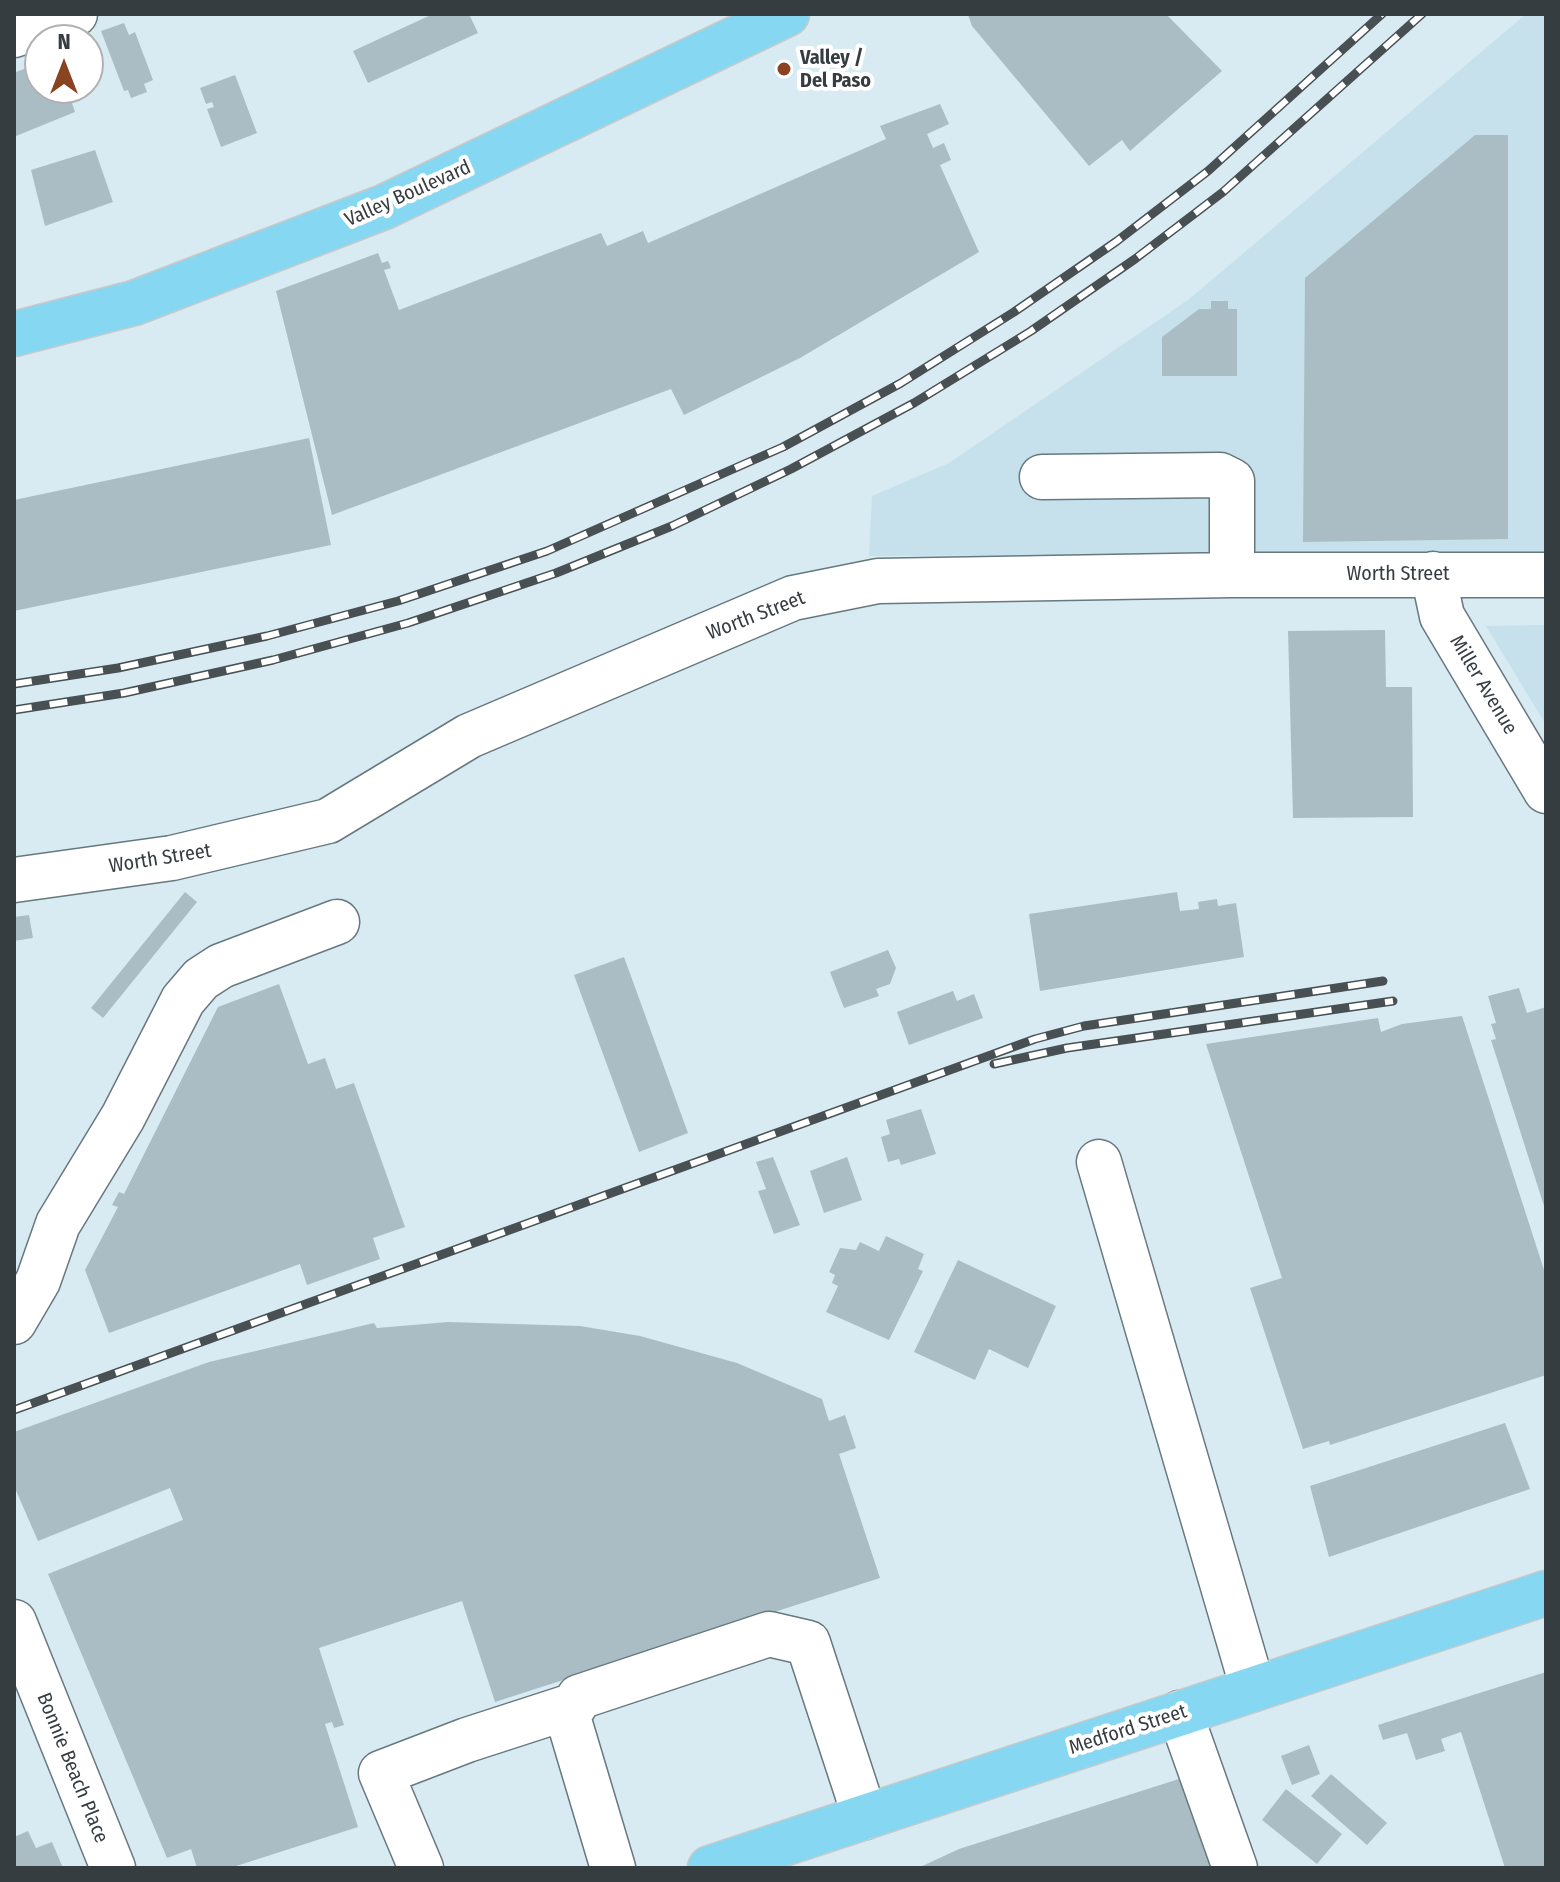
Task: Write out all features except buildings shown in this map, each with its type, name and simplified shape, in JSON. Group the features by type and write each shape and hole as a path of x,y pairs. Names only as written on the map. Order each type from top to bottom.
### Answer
{"main road":[{"name":"Valley Boulevard","path":"14,334 134,303 384,207 787,14"},
{"name":"Medford Street","path":"710,1868 1546,1593"}],"street":[{"path":"14,35 75,14"},
{"path":"1042,477 1220,475 1232,481 1232,575"},
{"name":"Miller Avenue","path":"1433,574 1442,616 1546,791"},
{"name":"Worth Street","path":"14,880 172,858 328,821 469,736 793,598 878,581 1232,575 1546,575"},
{"path":"14,1322 38,1281 58,1224 123,1117 183,1000 201,979 221,966 337,922"},
{"path":"1099,1162 1253,1689"},
{"name":"Bonnie Beach Place","path":"14,1622 113,1868"},
{"path":"613,1868 568,1717 579,1697 769,1634 808,1643 865,1817"},
{"path":"421,1868 381,1773 467,1740 575,1705"},
{"path":"1180,1713 1235,1868"}],"shaded area":[{"path":"1526,14 1546,14 1546,553 869,556 872,496 949,463 1188,300"},
{"path":"1546,625 1546,725 1486,626"}],"railway":[{"path":"14,684 118,668 267,636 398,601 547,551 783,447 901,383 1014,312 1117,241 1208,171 1382,14"},
{"path":"14,710 124,693 273,660 408,623 556,573 672,526 791,469 914,403 1031,331 1135,259 1223,192 1422,14"},
{"path":"14,1410 1035,1039 1084,1026 1383,981"},
{"path":"994,1064 1067,1048 1393,1001"}],"place":[{"name":"Valley / Del Paso","path":"784,69"}]}
